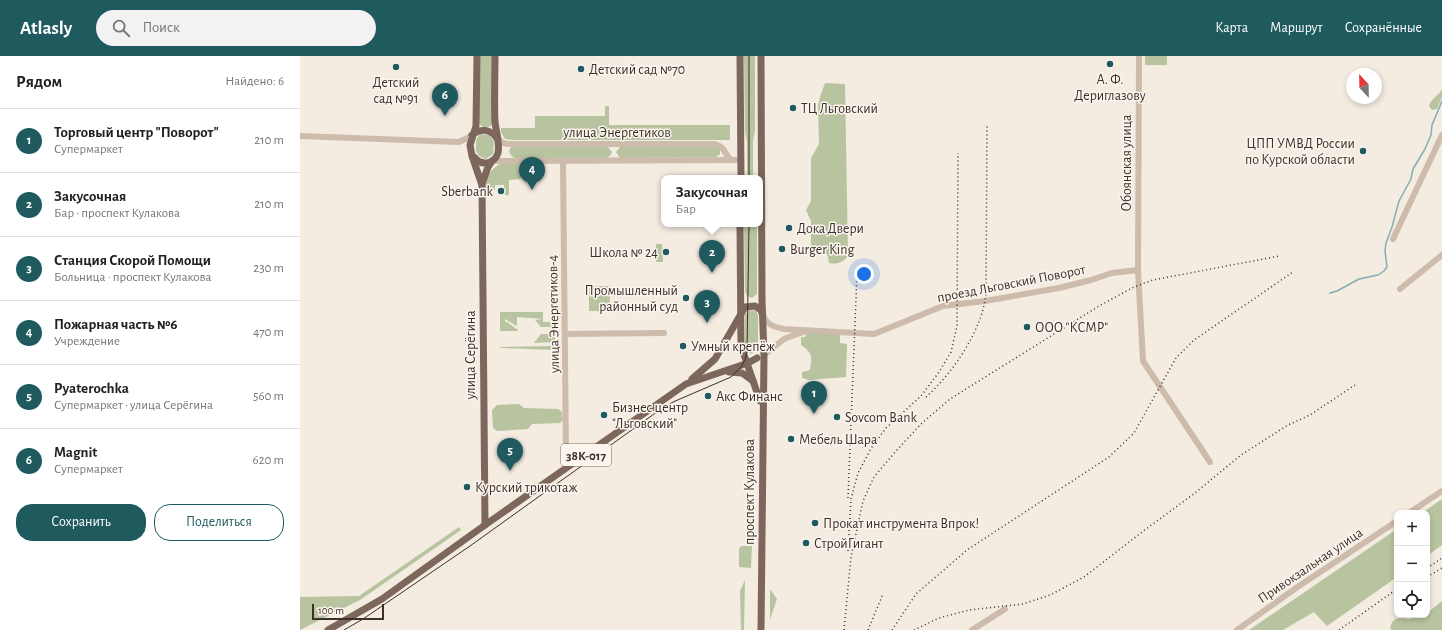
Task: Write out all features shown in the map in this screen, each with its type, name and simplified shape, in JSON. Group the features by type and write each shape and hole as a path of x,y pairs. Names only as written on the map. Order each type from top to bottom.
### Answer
{"main road":[{"path":"477,56 476,126 470,145 472,156 482,184"},
{"path":"482,184 488,167 498,153 495,121 495,56"},
{"path":"740,56 741,175"},
{"path":"761,56 761,175"},
{"path":"472,136 479,131 484,130 490,131 497,138"},
{"path":"472,156 476,161 481,163 492,161"},
{"name":"улица Серёгина","path":"482,184 484,525"},
{"path":"740,227 741,346 746,363 756,385 763,410"},
{"path":"761,227 762,313"},
{"path":"686,384 715,359 745,307 751,305 758,307 762,313"},
{"name":"проспект Кулакова","path":"760,630 763,410 760,356 762,313"},
{"path":"741,346 746,356 750,359 760,356"},
{"path":"686,384 746,363 760,356"},
{"path":"711,375 730,371 742,373 751,379 756,385"},
{"name":"38К-017","path":"328,630 382,599 484,525 686,384"}],"street":[{"name":"Обоянская улица","path":"1138,56 1138,270"},
{"path":"1393,239 1442,135"},
{"path":"300,136 459,142 472,136"},
{"name":"улица Энергетиков","path":"497,138 503,143 507,144 714,144 723,148 726,155 731,160"},
{"path":"459,142 466,146 472,156"},
{"name":"улица Энергетиков","path":"492,161 741,160"},
{"name":"улица Энергетиков-4","path":"563,161 566,456 569,466"},
{"path":"1400,289 1442,255"},
{"path":"1138,270 1143,361 1210,462"},
{"name":"проезд Льговский Поворот","path":"762,313 766,321 776,328 874,334 943,306 985,301 1059,288 1112,273 1138,270"},
{"path":"760,356 784,339 809,330"},
{"path":"565,334 664,333"},
{"path":"1414,510 1442,491"},
{"name":"Привокзальная улица","path":"1237,630 1296,588 1394,523"},
{"path":"972,630 1005,609"}],"green space":[{"path":"479,56 492,56 492,124 486,128 481,126 479,121"},
{"path":"744,56 755,56 755,131 753,141 753,175 747,175 747,142 745,131"},
{"path":"1145,56 1167,56 1167,65 1145,65"},
{"path":"825,83 845,84 848,256 844,260 835,264 829,263 825,252 814,248 811,245 811,221 806,210 811,201 811,158 819,144 818,106"},
{"path":"1442,89 1442,97 1437,109 1432,110 1429,106 1430,103"},
{"path":"605,106 609,106 609,125 730,125 730,140 513,140 505,139 501,132 501,128 535,128 535,116 605,116"},
{"path":"480,134 489,135 494,141 493,154 486,159 479,156 476,151 476,140"},
{"path":"714,146 720,150 720,154 716,157 620,158 616,152 620,147"},
{"path":"512,147 608,147 612,152 610,156 606,158 515,158 511,155 509,150"},
{"path":"502,163 518,163 521,166 521,179 509,180 509,195 505,195 504,185 495,185 495,190 485,190 487,177 494,168"},
{"path":"744,227 757,227 757,294 752,298 747,296 745,292"},
{"path":"656,244 662,244 663,262 656,262"},
{"path":"589,286 610,286 610,311 589,311"},
{"path":"749,310 756,311 758,315 758,346 756,351 751,354 747,351 745,346 745,315"},
{"path":"500,312 543,312 543,319 517,317 517,326 505,319 505,322 518,331 500,331"},
{"path":"543,319 543,322 555,322 555,329 550,329 550,327 541,327 535,320"},
{"path":"550,332 555,332 555,342 534,343 541,334 550,334"},
{"path":"806,333 840,333 840,343 847,344 846,377 809,380 802,378 802,372 810,370 811,362 810,353 801,345 801,337 805,337"},
{"path":"555,346 555,350 500,348 500,347"},
{"path":"519,404 524,408 558,409 562,412 563,420 560,423 532,424 528,429 497,431 493,428 492,410 497,405"},
{"path":"1442,499 1442,545 1430,554 1430,510 1426,510"},
{"path":"459,527 461,530 360,600 300,630 300,597 359,596"},
{"path":"1394,531 1394,579 1327,626 1314,612 1283,630 1249,630"},
{"path":"741,546 752,546 751,568 739,567 739,549"},
{"path":"745,580 744,630 741,630 740,591"},
{"path":"770,589 777,599 770,620"},
{"path":"1442,601 1442,630 1392,630 1390,628 1393,621 1398,618 1430,618 1430,611"}],"waterway":[{"path":"1330,293 1337,291 1359,279 1378,275 1387,267 1385,251 1386,243 1399,201 1411,179 1413,169 1425,149 1431,135 1432,125 1442,101"}],"tram line":[{"path":"749,56 749,175"},
{"path":"344,630 363,619 470,546 661,409 673,402 731,377 741,367 747,352 749,227"}],"railway":[{"path":"926,397 946,376 965,350 973,335 984,307 986,293 987,126"},
{"path":"848,551 851,499 858,473 872,447 886,428 921,396 939,372 951,352 957,326 958,153"},
{"path":"844,630 851,557 863,501 874,477 922,423 950,399 1099,306 1134,287 1153,280 1279,256"},
{"path":"892,630 916,594 967,550 1109,457 1134,433 1176,358 1194,340 1293,272"},
{"path":"848,498 857,274"},
{"path":"914,630 939,618 969,610 1023,604 1050,595 1084,577 1195,493 1241,455 1288,425 1310,415 1355,385"},
{"path":"1430,566 1442,558"},
{"path":"1430,575 1442,568"},
{"path":"1339,630 1394,591"},
{"path":"868,630 883,594"}],"place":[{"name":"А. Ф. Дериглазову","path":"1110,64"},
{"name":"Детский сад №91","path":"396,67"},
{"name":"Детский сад №70","path":"581,69"},
{"name":"ТЦ Льговский","path":"793,108"},
{"name":"Magnit","path":"445,116"},
{"name":"ЦПП УМВД России по Курской области","path":"1363,151"},
{"name":"Пожарная часть №6","path":"532,190"},
{"name":"Sberbank","path":"501,191"},
{"name":"Дока Двери","path":"789,228"},
{"name":"Burger King","path":"782,249"},
{"name":"Школа № 24","path":"666,252"},
{"name":"Закусочная","path":"712,273"},
{"name":"Промышленный районный суд","path":"686,298"},
{"name":"Станция Скорой Помощи","path":"707,323"},
{"name":"ООО \"КСМР\"","path":"1027,327"},
{"name":"Умный крепёж","path":"683,346"},
{"name":"Акс Финанс","path":"708,396"},
{"name":"Торговый центр \"Поворот\"","path":"814,414"},
{"name":"Бизнес центр \"Льговский\"","path":"604,415"},
{"name":"Sovcom Bank","path":"837,417"},
{"name":"Мебель Шара","path":"791,439"},
{"name":"Pyaterochka","path":"510,471"},
{"name":"Курский трикотаж","path":"467,487"},
{"name":"Прокат инструмента Впрок!","path":"815,523"},
{"name":"СтройГигант","path":"806,543"}]}
